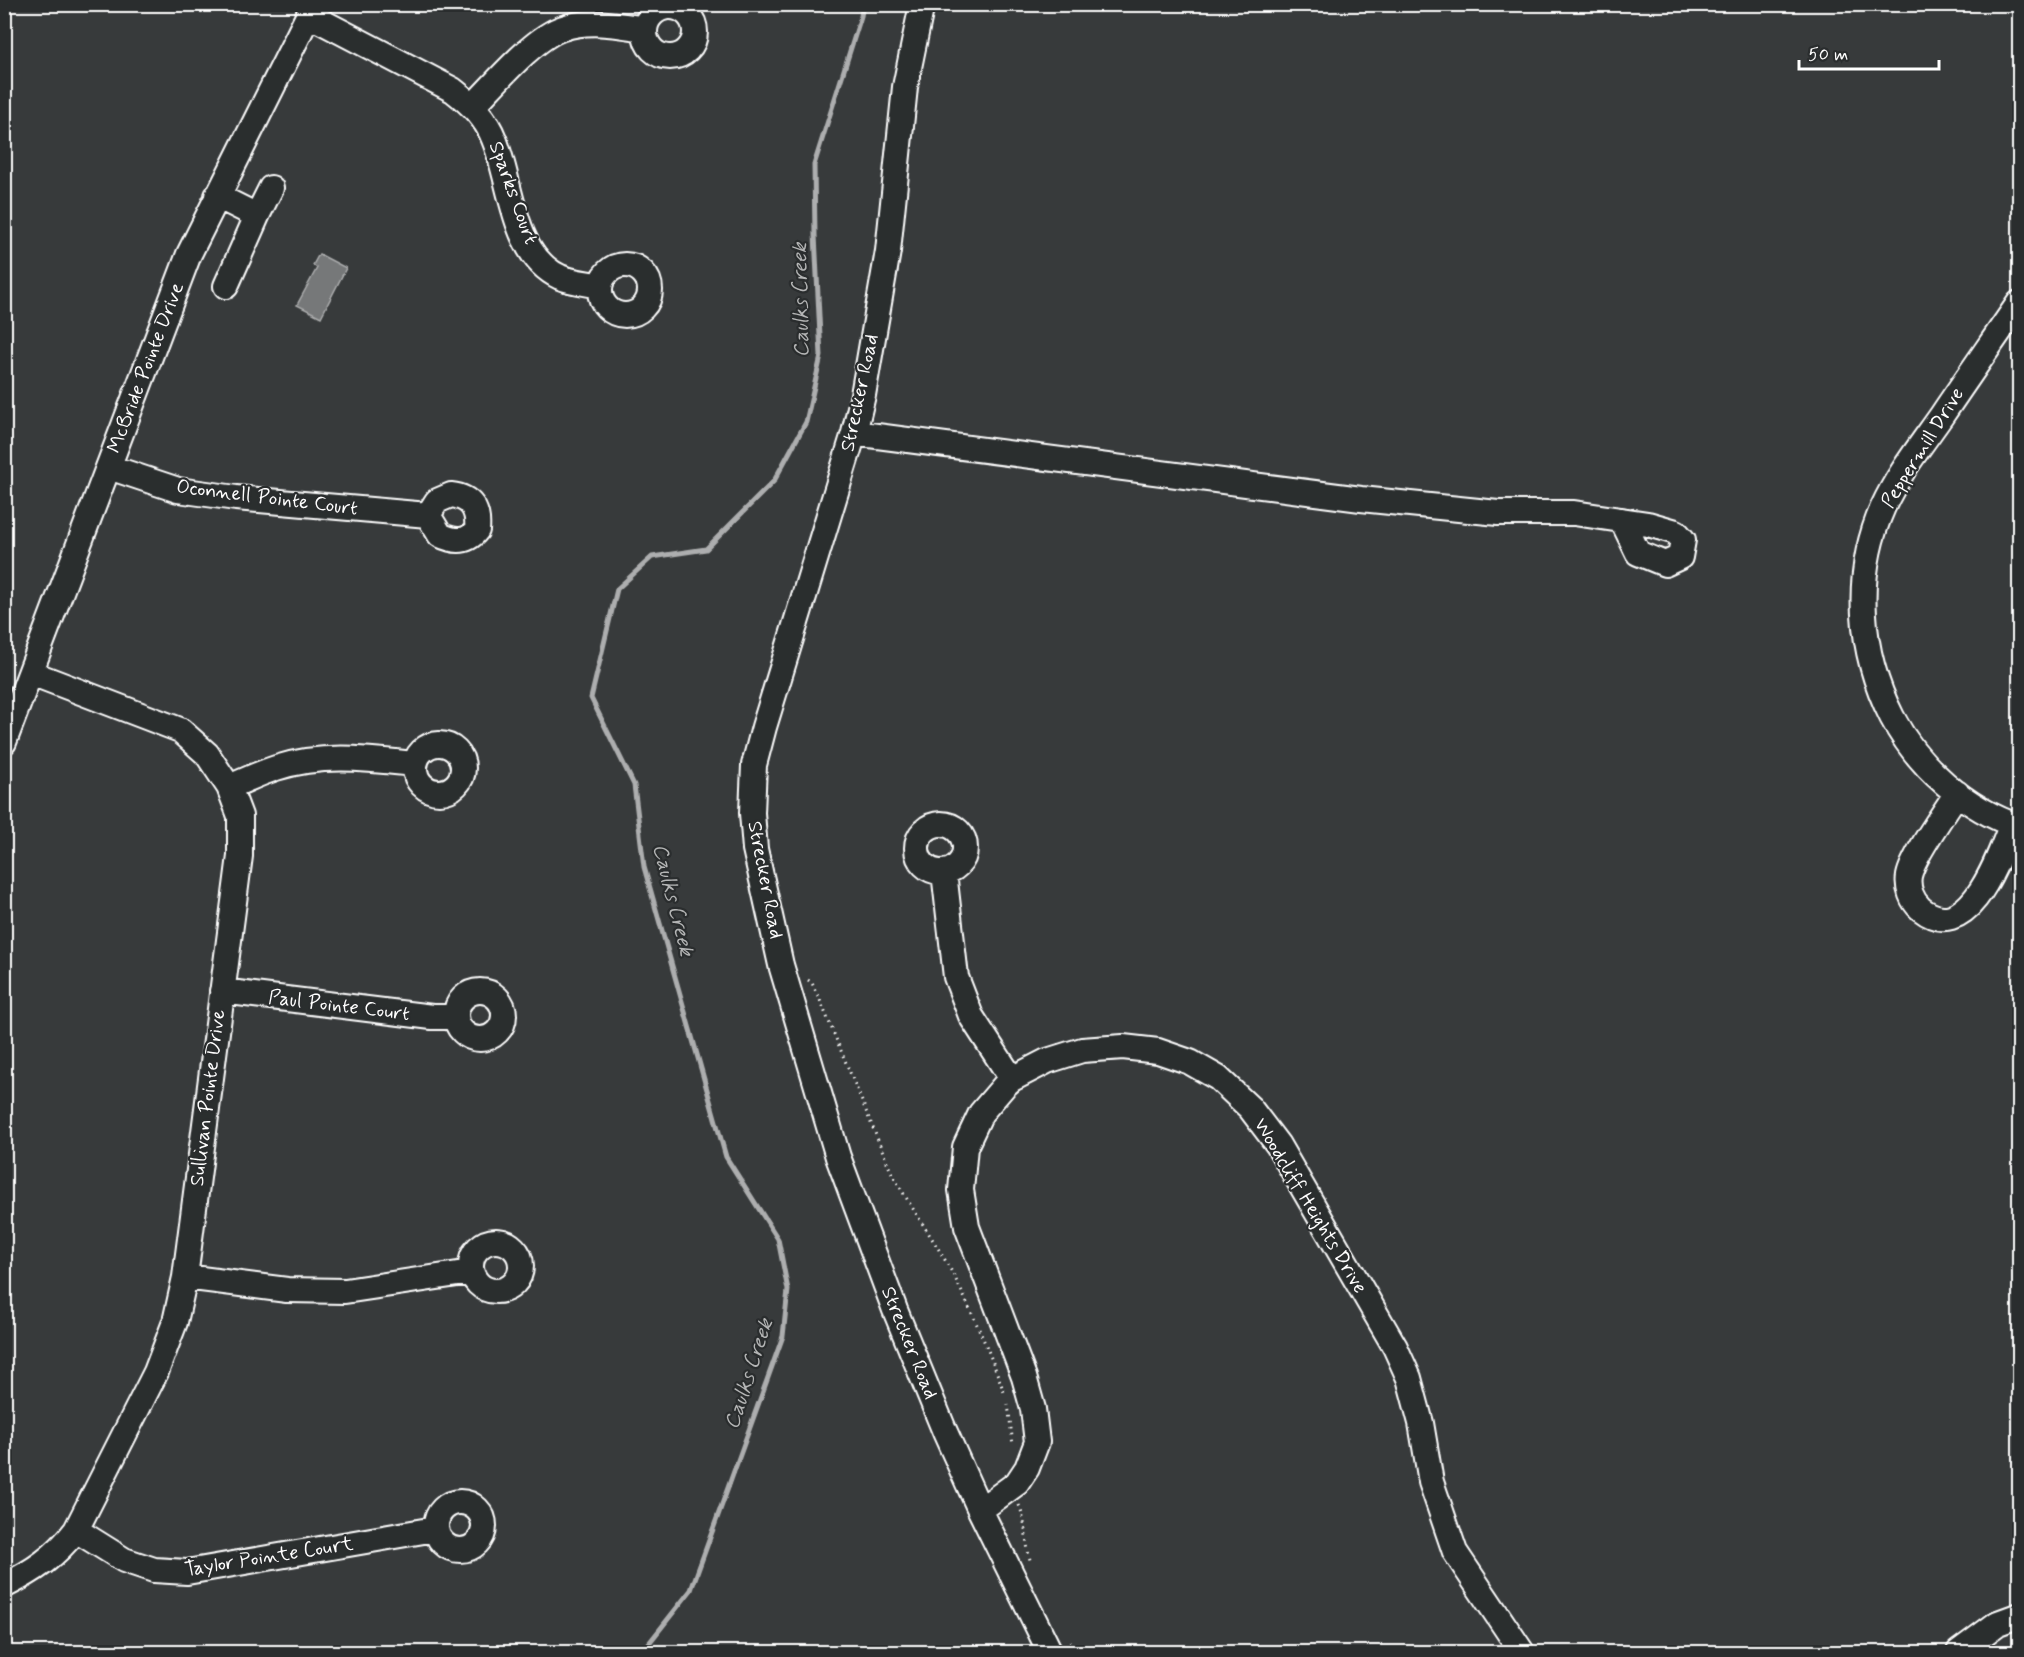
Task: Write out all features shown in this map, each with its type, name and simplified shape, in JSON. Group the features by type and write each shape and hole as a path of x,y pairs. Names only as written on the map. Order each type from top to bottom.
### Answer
{"street":[{"name":"Strecker Road","path":"922,4 905,87 888,251 863,395 854,433 764,727 754,765 752,813 755,849 782,965 838,1157 895,1310 980,1510 1050,1653"},
{"name":"Sparks Court","path":"312,10 453,90 473,106 494,139 528,248 543,266 558,276 600,286"},
{"name":"McBride Pointe Drive","path":"4,742 189,255 217,195 312,10"},
{"path":"473,106 533,47 549,34 564,27 592,23 645,29"},
{"path":"226,286 271,188"},
{"path":"217,195 257,216"},
{"name":"Peppermill Drive","path":"1957,793 1937,823 1910,874 1909,886 1912,897 1918,906 1929,915 1939,918 1952,917 1975,901 2016,826 1984,811 1957,793 1918,756 1898,729 1874,676 1864,623 1867,560 1873,534 1884,506 1907,465 2019,303"},
{"path":"854,433 1361,500 1498,513 1574,513 1622,520"},
{"name":"Oconnell Pointe Court","path":"109,467 178,490 236,498 428,515"},
{"name":"Sullivan Pointe Drive","path":"4,1586 33,1572 60,1550 76,1530 156,1372 175,1322 185,1277 240,856 240,816 229,787 207,754 180,730 31,673"},
{"path":"229,787 277,767 307,760 343,758 414,764"},
{"path":"944,872 956,977 971,1016 1012,1078"},
{"name":"Paul Pointe Court","path":"222,991 432,1017 456,1017"},
{"name":"Woodcliff Heights Drive","path":"980,1510 1017,1483 1027,1468 1037,1442 1034,1409 1024,1377 967,1227 961,1190 965,1147 981,1113 1012,1078 1047,1061 1082,1050 1123,1047 1158,1051 1190,1062 1218,1078 1250,1108 1278,1144 1395,1347 1409,1378 1421,1423 1431,1482 1455,1552 1522,1653"},
{"path":"185,1277 287,1290 345,1291 471,1272"},
{"name":"Taylor Pointe Court","path":"76,1530 124,1560 154,1570 187,1572 435,1529"},
{"path":"1959,1653 1998,1623 2019,1615"}],"path":[{"path":"782,965 799,973 812,983 890,1169 902,1194 953,1275 994,1365 1007,1401 1019,1507 1025,1525 1026,1548 1032,1563"},
{"path":"1065,1634 1077,1653"}],"shaded area":[{"path":"319,254 346,268 321,317 297,305 317,268 313,265"}],"waterway":[{"name":"Caulks Creek","path":"642,1652 691,1590 783,1336 788,1290 778,1239 726,1157 644,867 634,785 591,698 617,589 652,557 706,549 774,481 806,422 821,356 814,165 863,4"}]}
